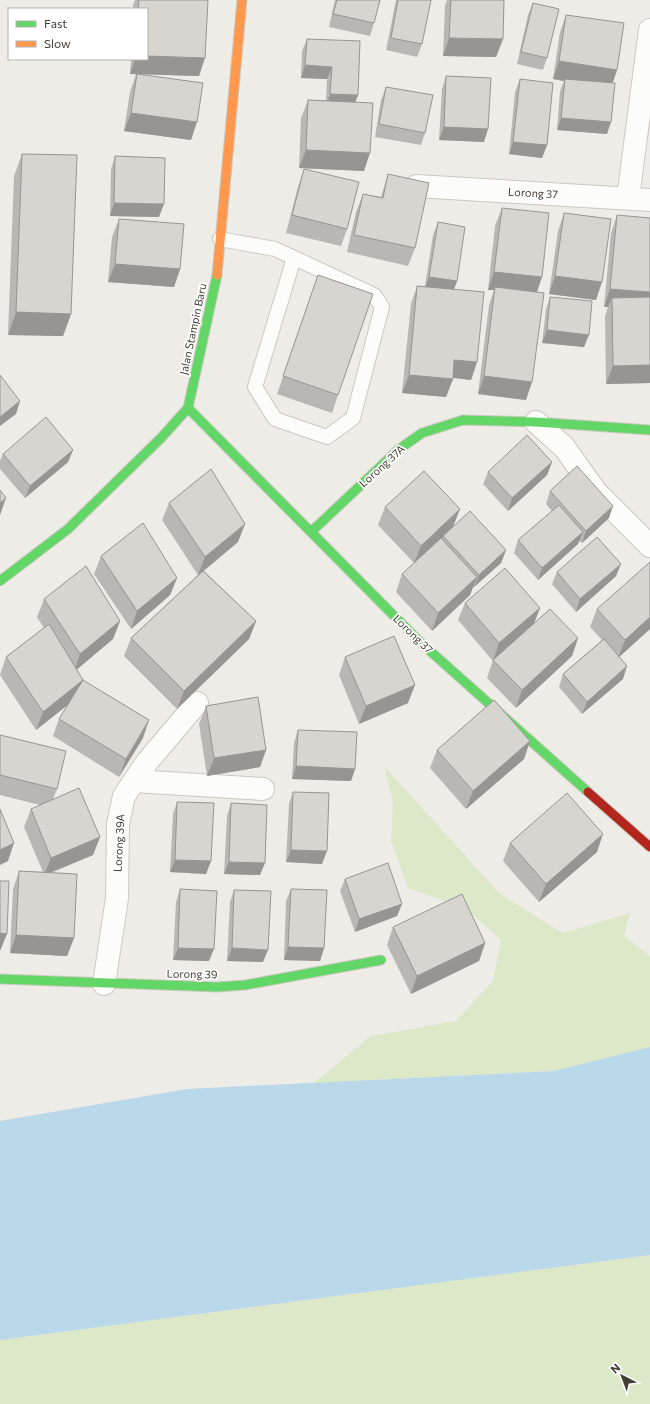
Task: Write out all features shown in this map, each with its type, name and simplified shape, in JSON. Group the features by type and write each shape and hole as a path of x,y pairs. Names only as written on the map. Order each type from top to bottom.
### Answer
{"street":[{"name":"Jalan Stampin Baru","path":"0,581 68,529 161,438 188,408 216,284 242,0"},
{"path":"628,198 650,30"},
{"name":"Lorong 37","path":"416,186 650,200"},
{"name":"Lorong 37","path":"188,408 420,642 650,847"},
{"name":"Lorong 37A","path":"311,532 398,450 422,433 463,420 536,422 650,430"},
{"path":"536,422 564,446 596,492 650,546"},
{"name":"Lorong 39A","path":"104,984 117,898 118,824 124,796 147,762 197,703"},
{"path":"134,781 263,789"},
{"name":"Lorong 39","path":"0,979 217,987 245,985 381,960"}],"lane":[{"path":"220,239 275,249 374,295 382,307 353,418 328,437 275,419 255,387 294,258"}],"green space":[{"path":"384,766 500,894 563,933 630,913 624,936 650,956 650,1047 554,1071 314,1083 371,1036 456,1021 493,981 501,940 465,908 408,888 391,840 393,803"},
{"path":"650,1255 650,1404 0,1404 0,1340"}],"water":[{"path":"650,1047 650,1255 0,1340 0,1121 187,1089 554,1071"}],"building":[{"path":"139,0 208,0 205,58 148,56 148,8 138,8"},
{"path":"337,0 380,0 374,23 333,14"},
{"path":"398,0 431,0 422,44 391,38"},
{"path":"451,0 504,0 503,39 449,38"},
{"path":"533,3 559,9 547,58 521,52"},
{"path":"566,15 624,23 617,70 559,61"},
{"path":"307,39 360,41 358,95 330,94 332,67 305,65"},
{"path":"137,74 203,83 197,122 131,113"},
{"path":"446,76 491,78 488,129 444,127"},
{"path":"520,79 553,83 547,145 513,142"},
{"path":"565,79 615,83 611,122 561,118"},
{"path":"386,87 433,95 425,133 379,124"},
{"path":"308,100 373,103 370,153 306,150"},
{"path":"22,154 77,155 71,314 16,312"},
{"path":"115,156 165,158 164,204 114,203"},
{"path":"304,169 359,182 347,229 292,215"},
{"path":"388,174 429,183 415,248 354,235 363,194 383,198"},
{"path":"502,208 549,213 542,277 494,272"},
{"path":"564,213 611,219 602,282 555,276"},
{"path":"617,215 650,218 650,292 610,289"},
{"path":"119,219 184,224 180,269 115,264"},
{"path":"438,222 465,227 457,281 429,277"},
{"path":"318,275 373,294 338,395 283,376"},
{"path":"417,286 484,292 477,362 454,360 453,379 409,375"},
{"path":"495,287 544,293 532,382 484,376"},
{"path":"550,297 592,301 589,335 547,330"},
{"path":"650,297 650,365 613,366 612,298"},
{"path":"0,375 20,401 0,417"},
{"path":"46,417 73,450 30,486 3,454"},
{"path":"527,435 552,462 512,498 488,472"},
{"path":"577,466 613,506 586,531 550,491"},
{"path":"211,469 245,524 205,557 169,503"},
{"path":"424,471 460,509 421,546 385,507"},
{"path":"0,490 6,498 0,503"},
{"path":"559,505 583,532 542,568 518,540"},
{"path":"470,511 506,550 479,575 443,536"},
{"path":"143,523 177,578 137,611 101,556"},
{"path":"597,537 621,564 580,599 557,572"},
{"path":"441,538 477,577 438,613 402,574"},
{"path":"650,562 650,617 625,640 597,609"},
{"path":"86,566 120,621 80,654 44,599"},
{"path":"505,568 540,608 499,643 465,603"},
{"path":"203,571 256,621 184,691 131,638"},
{"path":"550,609 578,638 522,690 493,660"},
{"path":"49,624 83,680 43,712 6,657"},
{"path":"394,636 415,685 366,706 345,657"},
{"path":"604,639 627,666 587,702 563,674"},
{"path":"83,680 149,720 126,759 59,719"},
{"path":"258,697 266,750 214,758 206,706"},
{"path":"494,700 530,741 473,791 437,750"},
{"path":"298,730 357,732 355,769 296,766"},
{"path":"0,735 66,751 57,789 0,775"},
{"path":"79,788 100,837 51,858 31,809"},
{"path":"293,792 329,793 327,851 291,850"},
{"path":"567,793 603,834 546,884 510,843"},
{"path":"177,802 214,803 211,861 175,860"},
{"path":"231,803 267,805 265,863 229,862"},
{"path":"0,809 14,843 0,850"},
{"path":"388,863 402,904 359,919 345,879"},
{"path":"19,871 77,874 74,938 16,935"},
{"path":"0,881 9,881 7,934 0,933"},
{"path":"180,889 217,891 214,949 178,948"},
{"path":"291,889 327,890 324,948 288,947"},
{"path":"234,890 271,891 268,950 232,948"},
{"path":"462,894 485,943 417,976 393,927"}],"traffic: fast":[{"path":"0,581 68,529 161,438 188,408 217,275"},
{"path":"188,408 420,642 588,792"},
{"path":"311,532 398,450 422,433 463,420 536,422 650,430"},
{"path":"0,979 217,987 245,985 381,960"}],"traffic: slow":[{"path":"217,275 242,0"}],"traffic: jam":[{"path":"588,792 650,847"}]}
